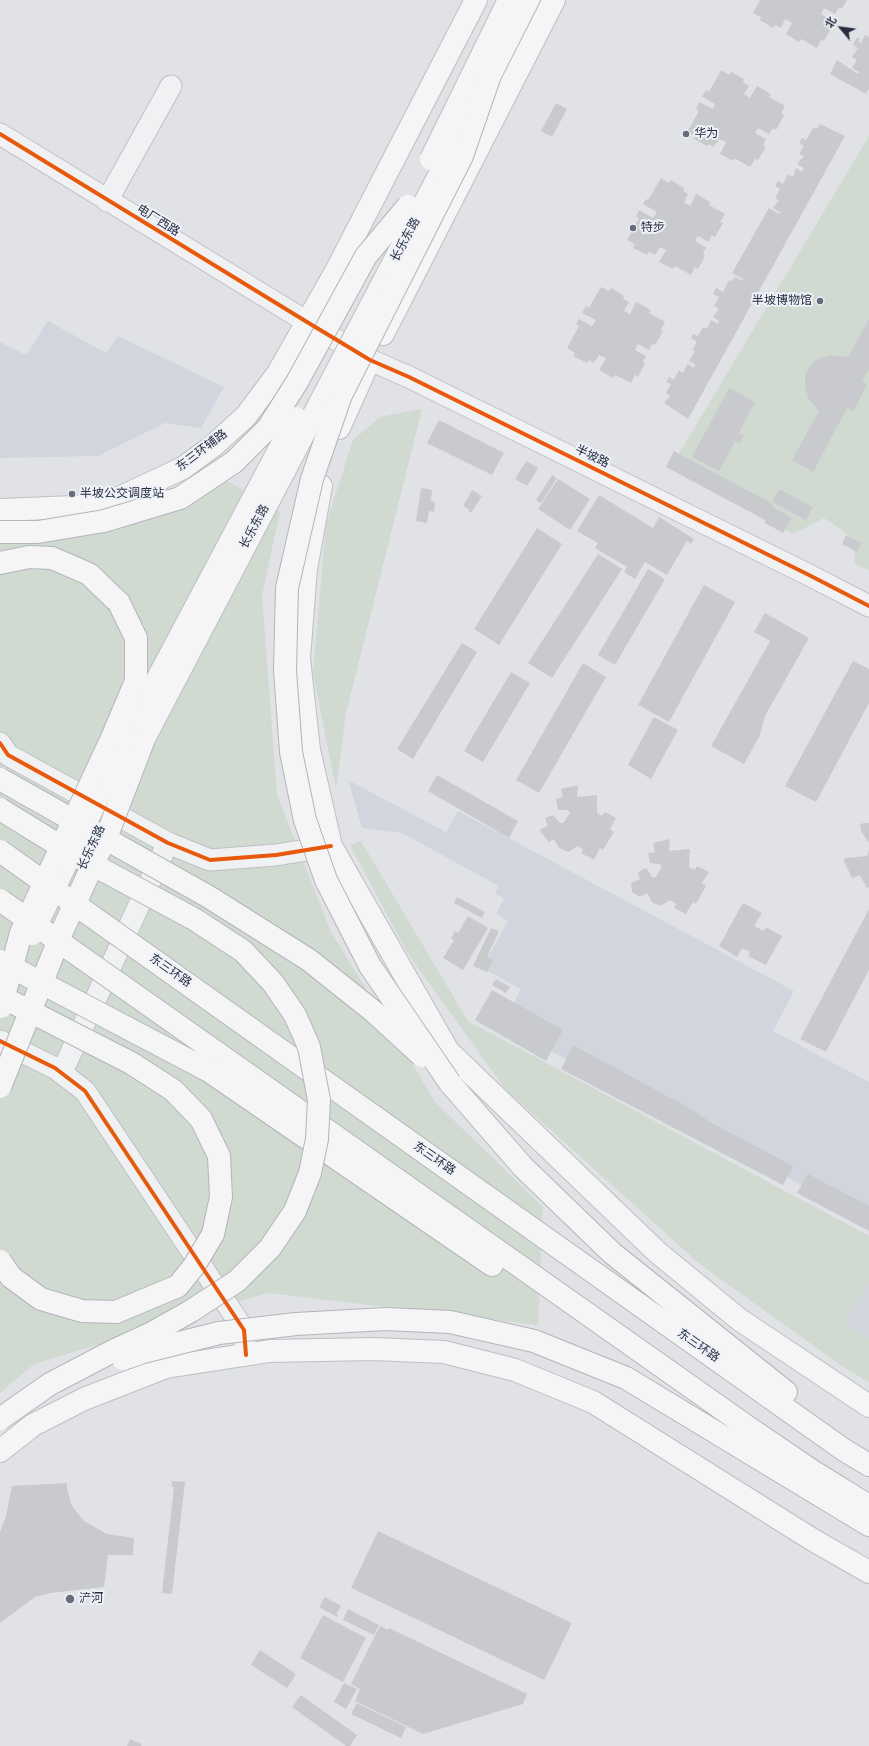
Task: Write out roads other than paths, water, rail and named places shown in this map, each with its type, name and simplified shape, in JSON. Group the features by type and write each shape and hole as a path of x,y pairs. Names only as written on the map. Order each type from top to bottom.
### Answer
{"main road":[{"name":"东三环辅路","path":"0,510 74,507 100,504 137,491 183,468 213,446 246,416 278,373 307,322 476,0"},
{"name":"长乐东路","path":"0,1005 28,942 137,718 408,206 509,0"},
{"name":"长乐东路","path":"0,1063 44,950 144,739 418,218 528,0"},
{"path":"554,0 370,360 347,408 325,468 310,539 303,597 299,658 309,750 331,846 448,1051 656,1252 740,1320 869,1406"},
{"path":"450,1083 370,966 326,880 305,820 291,752 285,670 287,588 312,479 341,395 462,156 490,75"},
{"path":"0,532 38,532 104,521 180,498 234,462 268,428 297,382 366,256 408,206"},
{"path":"0,563 29,557 52,558 89,574 119,603 136,638 136,681 111,740 21,933 0,1005 131,1063 173,1090 201,1119 219,1156 221,1197 213,1234 194,1266 178,1286 116,1312 82,1311 40,1299 11,1277 0,1261"},
{"path":"0,1087 64,927 109,830 144,739"},
{"path":"0,779 209,897 309,960 373,1011 450,1083 523,1167 612,1254 788,1394 844,1450"},
{"path":"0,809 72,854 194,919 243,951 273,983 295,1015 309,1047 319,1100 317,1139 310,1173 295,1211 270,1248 237,1281 191,1311 50,1384 0,1419"},
{"name":"东三环路","path":"0,851 844,1450 869,1465"},
{"path":"0,900 752,1430 814,1472 869,1506"},
{"path":"0,961 209,1071 459,1244 516,1281 572,1304"},
{"path":"50,1384 143,1352 219,1334 296,1324 386,1319 450,1322 534,1341 626,1378 869,1525"},
{"path":"0,1451 33,1425 84,1399 166,1367 270,1351 373,1349 437,1352 515,1370 593,1402 813,1540 869,1572"}],"street":[{"path":"107,201 171,86"},
{"name":"电厂西路","path":"0,134 107,201 307,322"},
{"name":"半坡路","path":"307,322 370,360 416,380 869,606"},
{"path":"3,756 168,843 210,860 276,855 331,846"},
{"path":"62,1072 168,843"},
{"path":"0,1041 62,1072 85,1091 244,1330 246,1355"}],"place":[{"name":"华为","path":"686,134"},
{"name":"特步","path":"633,228"},
{"name":"半坡博物馆","path":"820,301"},
{"name":"半坡公交调度站","path":"72,494"},
{"name":"浐河","path":"70,1599"}]}
